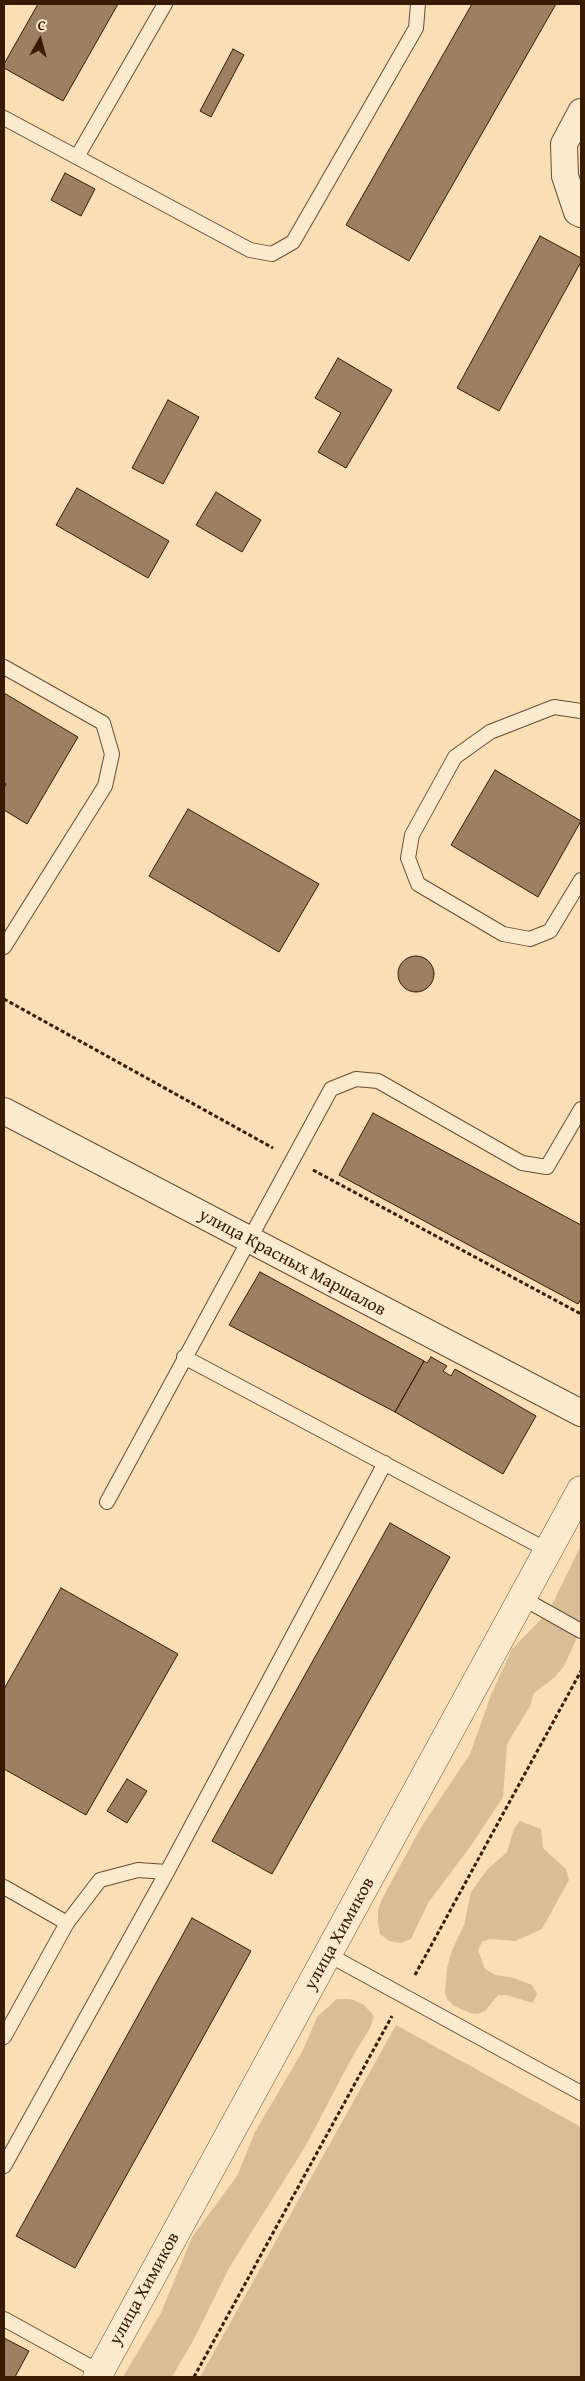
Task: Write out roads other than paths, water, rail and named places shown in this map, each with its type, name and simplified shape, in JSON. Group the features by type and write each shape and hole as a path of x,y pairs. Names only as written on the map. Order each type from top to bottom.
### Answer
{"street":[{"path":"581,112 564,144 565,176 577,212 581,214"},
{"name":"улица Красных Маршалов","path":"4,1111 581,1414"},
{"name":"улица Химиков","path":"99,2375 524,1599 581,1490"}],"lane":[{"path":"76,157 165,4"},
{"path":"4,118 250,250 272,254 293,242 416,28 418,4"},
{"path":"4,667 103,723 112,754 105,786 4,947"},
{"path":"581,711 554,708 490,732 455,757 412,835 408,858 418,884 503,934 530,939 550,931 581,880"},
{"path":"106,1502 331,1089 356,1079 378,1082 522,1163 547,1167 581,1109"},
{"path":"184,1357 549,1550"},
{"path":"4,2166 167,1872 385,1463"},
{"path":"524,1599 581,1631"},
{"path":"4,2038 66,1922 100,1880 138,1870 167,1872"},
{"path":"4,1887 66,1922"},
{"path":"329,1955 581,2093"},
{"path":"4,2319 99,2375"}]}
